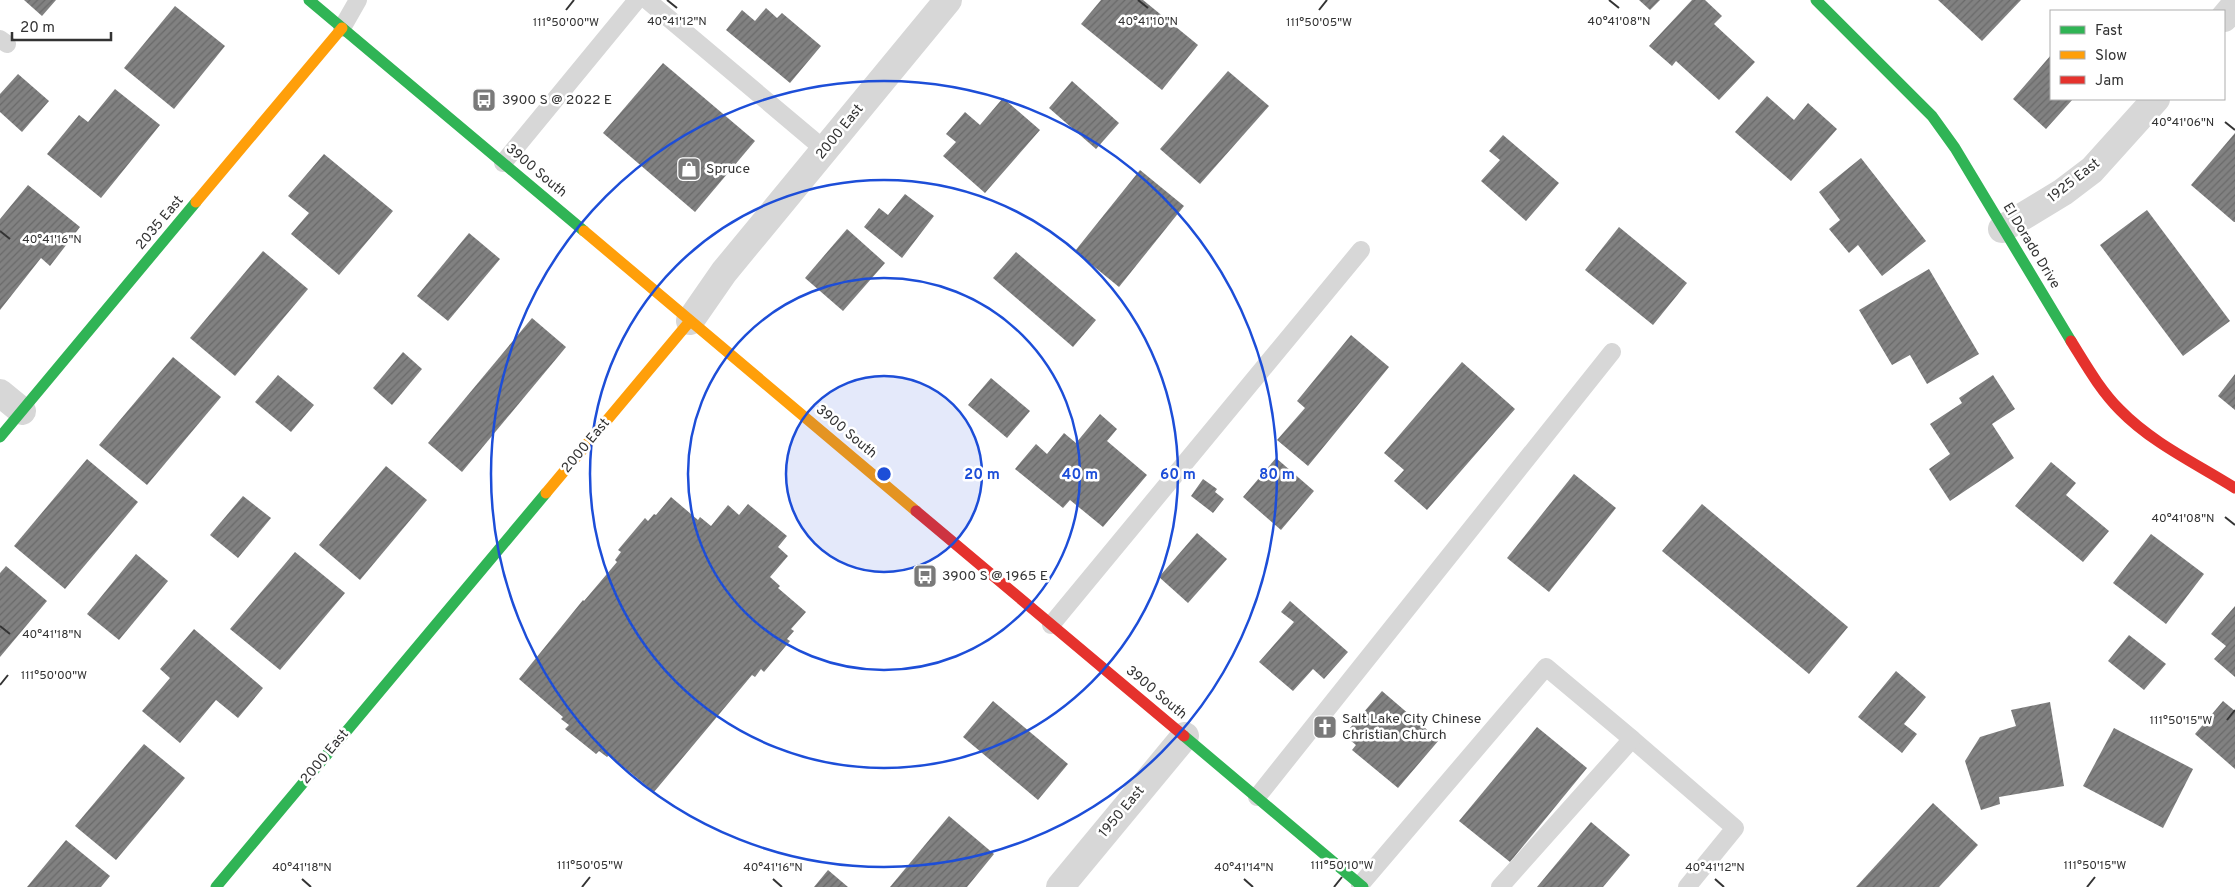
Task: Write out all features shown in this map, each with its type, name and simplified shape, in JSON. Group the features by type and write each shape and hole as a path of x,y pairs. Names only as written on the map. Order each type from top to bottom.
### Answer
{"street":[{"name":"3900 South","path":"309,0 1362,886"},
{"name":"2000 East","path":"216,887 690,321 724,272 948,0"},
{"name":"El Dorado Drive","path":"1816,0 1932,116 1955,148 2002,229 2096,382 2120,410 2145,432 2235,488"},
{"path":"2225,17 2235,5"},
{"name":"2035 East","path":"0,437 342,28"},
{"name":"1925 East","path":"2002,229 2063,192 2092,170 2155,100"},
{"path":"0,393 22,411"},
{"name":"1950 East","path":"1060,887 1185,736"}],"lane":[{"path":"342,28 358,0"},
{"path":"502,163 637,0"},
{"path":"646,0 825,150"},
{"path":"1051,625 1361,250"},
{"path":"1256,797 1612,352"},
{"path":"1362,886 1546,667 1736,828 1687,887"},
{"path":"1500,887 1632,739"}],"building":[{"path":"24,0 56,0 42,16"},
{"path":"1101,0 1143,0 1198,45 1162,90 1081,24"},
{"path":"1639,0 1660,0 1650,10"},
{"path":"1692,0 1705,0 1722,16 1714,24 1755,62 1719,100 1676,61 1672,66 1649,46"},
{"path":"1938,0 2021,0 1982,41"},
{"path":"175,6 225,46 174,109 124,68"},
{"path":"766,8 777,18 782,13 821,46 790,83 726,30 742,10 755,21"},
{"path":"2050,56 2050,100 2072,100 2046,129 2013,99"},
{"path":"663,63 755,141 695,212 603,133"},
{"path":"1228,71 1269,106 1200,184 1160,149"},
{"path":"18,74 49,101 22,132 0,112 0,94"},
{"path":"1072,81 1119,123 1096,149 1049,108"},
{"path":"115,89 160,125 101,198 47,154 79,115 88,122"},
{"path":"1767,96 1794,120 1808,103 1837,129 1791,181 1735,132"},
{"path":"1003,98 1040,130 985,193 943,156 956,142 946,134 965,112 980,125"},
{"path":"2235,133 2235,222 2234,222 2191,185"},
{"path":"1503,135 1559,183 1526,221 1481,181 1500,160 1489,151"},
{"path":"324,154 393,211 339,275 291,234 309,213 288,196"},
{"path":"1861,158 1926,241 1882,276 1858,245 1849,253 1829,229 1840,220 1819,192"},
{"path":"1140,170 1184,206 1119,287 1075,251"},
{"path":"28,185 80,227 50,266 41,258 0,310 0,219"},
{"path":"905,194 934,216 902,258 864,227 879,208 888,215"},
{"path":"2147,210 2230,321 2183,356 2100,245"},
{"path":"1619,227 1687,283 1653,325 1585,270"},
{"path":"847,229 885,263 843,311 805,278"},
{"path":"469,233 500,259 448,321 417,296"},
{"path":"263,251 308,289 235,376 190,338"},
{"path":"1016,252 1096,320 1073,347 993,278"},
{"path":"1929,269 1979,354 1927,384 1910,355 1892,365 1859,310"},
{"path":"532,318 566,347 462,472 428,443"},
{"path":"1351,335 1389,367 1308,466 1277,440 1305,408 1297,401"},
{"path":"403,352 422,369 392,405 373,388"},
{"path":"173,357 221,397 147,485 99,445"},
{"path":"1462,362 1515,409 1427,510 1394,481 1404,470 1384,453"},
{"path":"2235,374 2235,410 2218,396"},
{"path":"278,375 314,405 291,432 255,402"},
{"path":"1993,375 2015,409 1992,424 2014,458 1950,501 1929,469 1950,454 1930,424 1962,403 1959,398"},
{"path":"991,378 1030,411 1007,438 968,405"},
{"path":"1100,414 1117,429 1107,441 1147,475 1103,527 1070,500 1063,508 1015,469 1036,444 1047,454 1064,433 1076,443"},
{"path":"1276,458 1314,491 1281,530 1243,497"},
{"path":"87,459 138,502 65,589 14,546"},
{"path":"2051,462 2076,483 2066,495 2109,531 2083,562 2015,506"},
{"path":"386,466 427,500 360,580 319,545"},
{"path":"1574,474 1616,508 1549,592 1507,558"},
{"path":"1203,479 1217,489 1215,492 1224,499 1213,513 1191,496"},
{"path":"243,496 271,518 238,558 210,535"},
{"path":"671,497 698,520 700,517 711,526 728,505 739,515 748,504 787,536 778,547 788,556 770,577 780,586 778,588 806,612 791,629 794,631 787,639 790,641 764,672 761,669 755,677 752,675 654,792 609,755 607,757 599,751 596,754 565,729 569,725 561,719 563,717 519,679 583,600 617,562 615,560 621,552 618,550 645,518 648,521 654,514 656,515"},
{"path":"1702,504 1848,627 1809,674 1662,551"},
{"path":"1197,533 1227,559 1188,603 1159,577"},
{"path":"2151,534 2204,574 2166,624 2113,583"},
{"path":"295,552 345,593 280,670 230,629"},
{"path":"136,554 168,581 119,640 87,614"},
{"path":"6,566 47,601 0,657 0,573"},
{"path":"1290,601 1348,652 1324,679 1313,669 1293,691 1259,662 1294,622 1281,612"},
{"path":"2235,606 2235,677 2214,659 2226,646 2211,634"},
{"path":"194,629 263,688 238,718 216,700 180,743 142,711 170,678 160,669"},
{"path":"2129,635 2166,664 2144,690 2108,661"},
{"path":"1896,671 1926,697 1904,724 1917,734 1902,753 1858,717"},
{"path":"1382,691 1439,740 1398,788 1352,750 1356,745 1344,735"},
{"path":"993,701 1068,764 1038,800 963,737"},
{"path":"2223,701 2235,711 2235,769 2195,734"},
{"path":"2050,702 2064,786 1999,797 2000,804 1981,810 1965,761 1980,737 2016,726 2011,710"},
{"path":"1537,727 1587,768 1510,862 1459,821"},
{"path":"2114,728 2193,769 2163,828 2083,786"},
{"path":"144,744 185,778 116,860 75,826"},
{"path":"1933,803 1978,845 1939,887 1856,887"},
{"path":"949,816 994,854 967,887 890,887"},
{"path":"1591,822 1630,855 1603,887 1537,887"},
{"path":"66,840 110,876 101,887 27,887"},
{"path":"828,870 848,887 814,887"}],"traffic: fast":[{"path":"309,0 584,231"},
{"path":"1816,0 1932,116 1955,148 2071,341"},
{"path":"0,437 196,202"},
{"path":"216,887 546,493"},
{"path":"1184,736 1363,887"}],"traffic: slow":[{"path":"196,202 342,28"},
{"path":"584,231 916,511"},
{"path":"546,493 690,321"}],"traffic: jam":[{"path":"2071,341 2106,394 2133,422 2160,443 2235,488"},
{"path":"916,511 1184,736"}],"place":[{"name":"3900 S @ 2022 E","path":"484,100"},
{"name":"Spruce","path":"689,169"},
{"name":"3900 S @ 1965 E","path":"925,576"},
{"name":"Salt Lake City Chinese Christian Church","path":"1325,727"}]}
